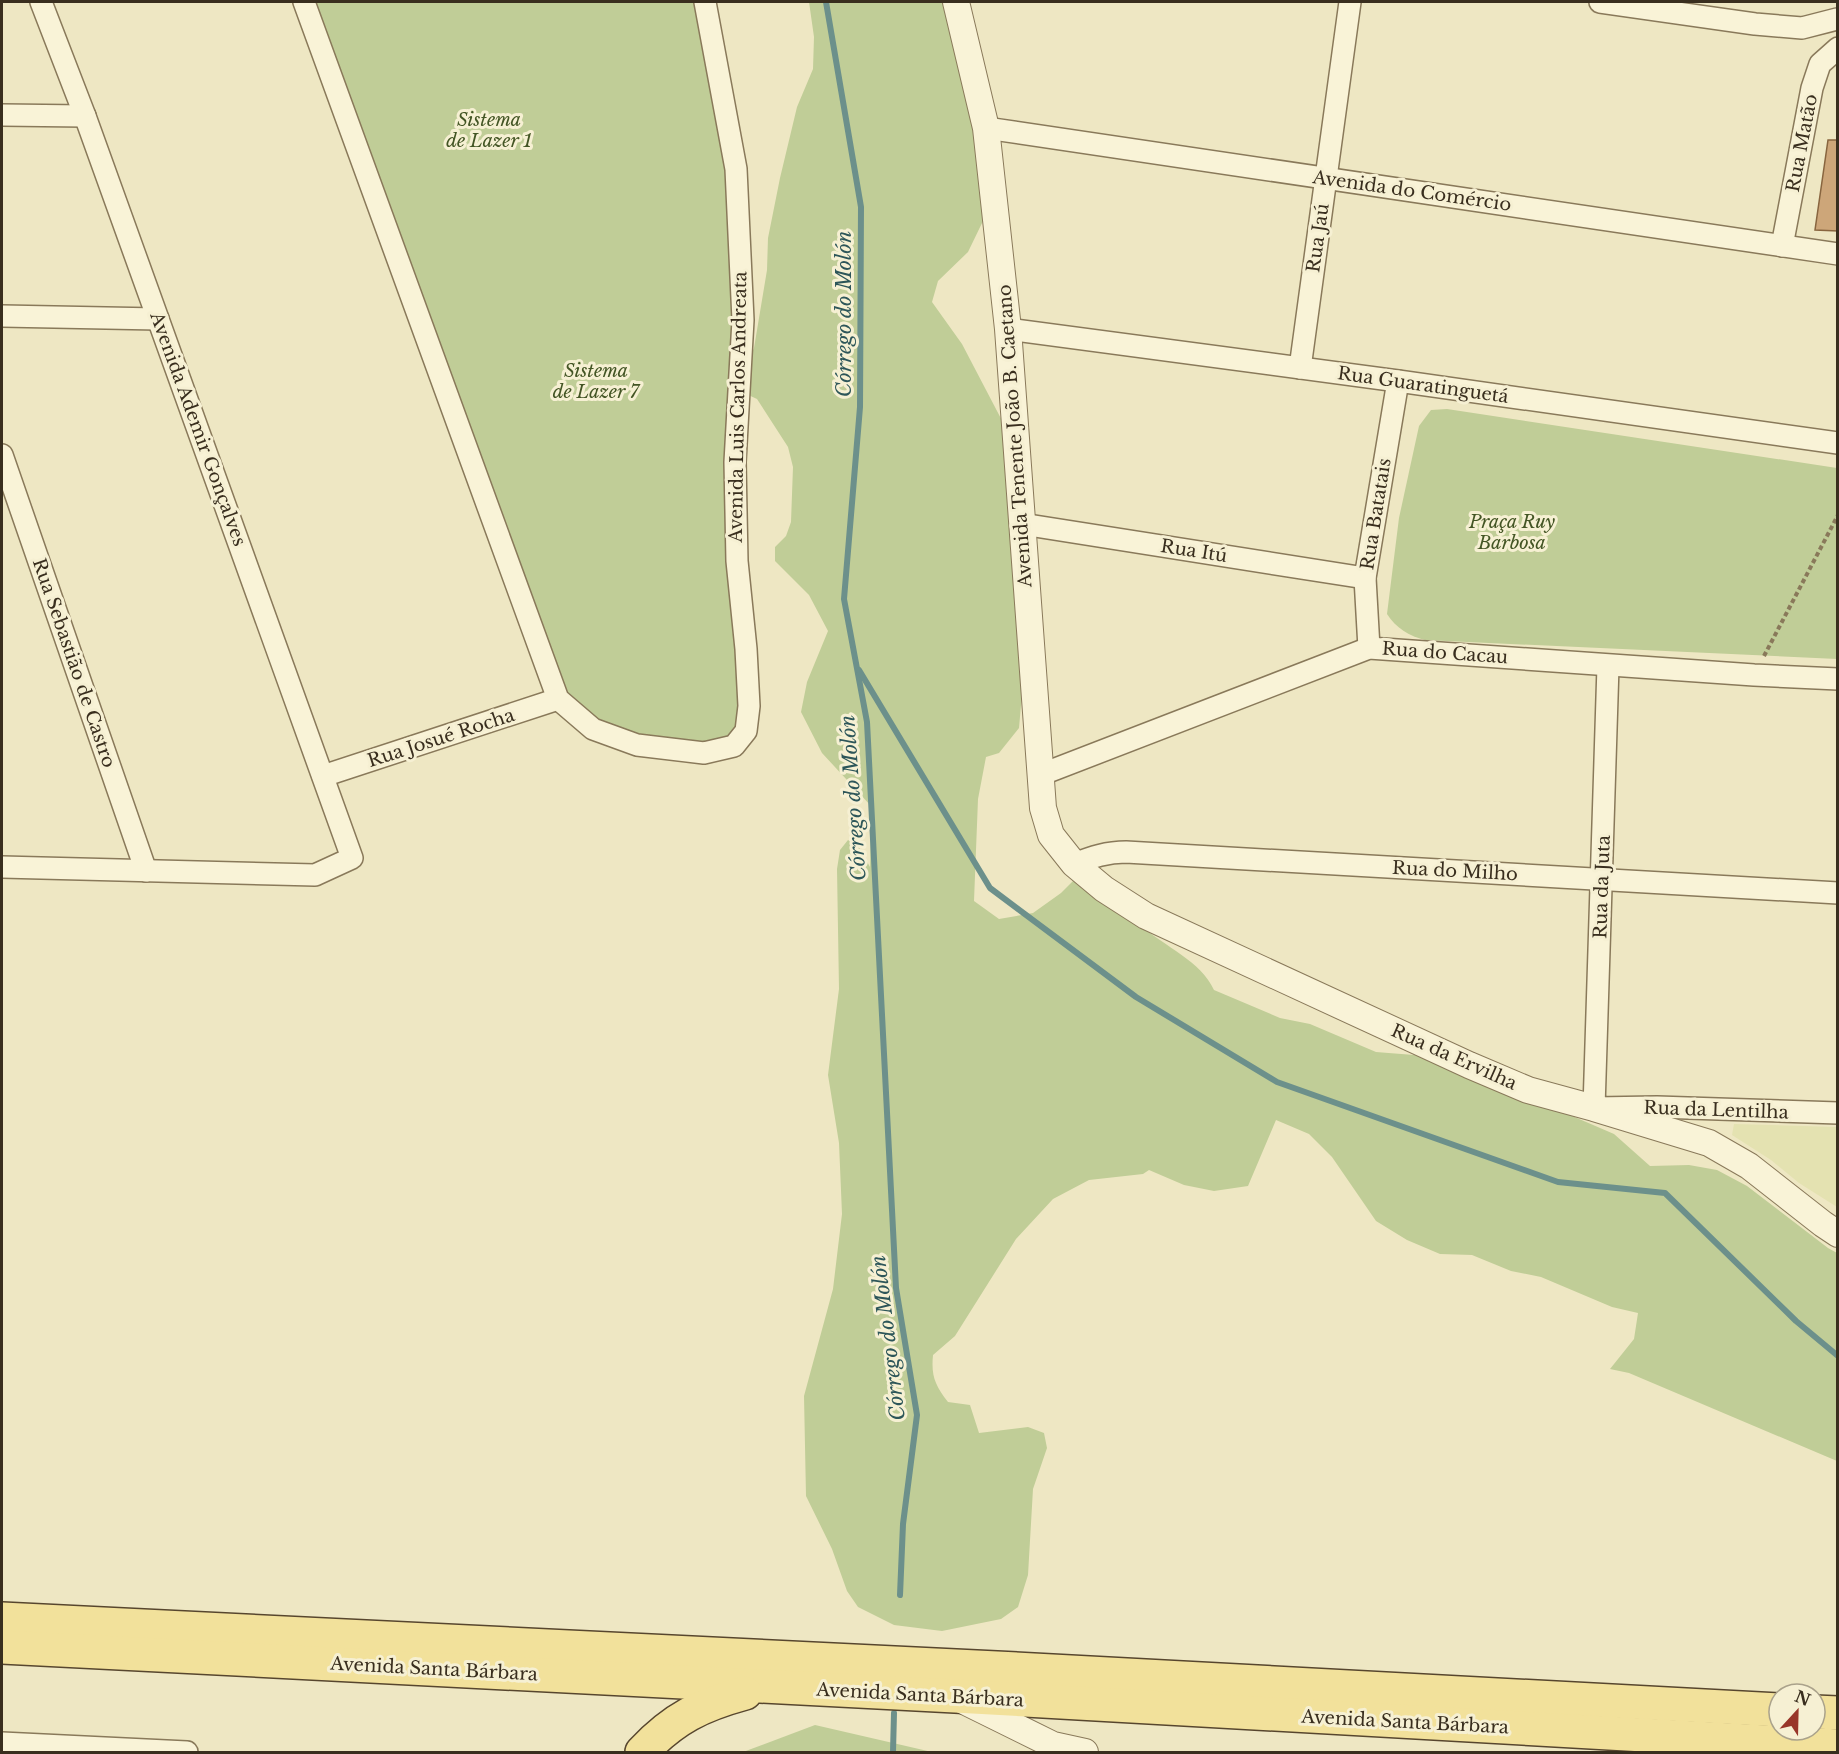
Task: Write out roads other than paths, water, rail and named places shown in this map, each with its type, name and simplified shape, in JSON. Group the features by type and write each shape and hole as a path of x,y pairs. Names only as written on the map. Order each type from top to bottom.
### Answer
{"main road":[{"name":"Avenida Santa Bárbara","path":"2,1619 1767,1709"},
{"name":"Avenida Santa Bárbara","path":"2,1647 954,1696 1838,1746"},
{"path":"642,1752 687,1713 717,1700 769,1687"}],"street":[{"name":"Avenida Ademir Gonçalves","path":"41,2 85,116 352,858 315,875 146,871"},
{"path":"304,2 558,699"},
{"name":"Avenida Luis Carlos Andreata","path":"558,699 593,729 637,745 704,753 734,746 746,731 749,706 736,539 735,462 743,320 736,170 705,2"},
{"name":"Avenida Tenente João B. Caetano","path":"956,2 986,128 1008,329 1043,808 1051,835 1074,864"},
{"name":"Rua Jaú","path":"1300,368 1350,2"},
{"path":"1600,2 1755,24 1802,28 1837,20 1838,6"},
{"name":"Rua Matão","path":"1782,246 1812,88 1820,64 1838,48"},
{"path":"2,115 85,116"},
{"name":"Avenida do Comércio","path":"986,128 1838,254"},
{"path":"2,316 158,319"},
{"name":"Rua Guaratinguetá","path":"1008,329 1838,443"},
{"name":"Rua Batatais","path":"1369,648 1365,578 1398,381"},
{"name":"Rua Sebastião de Castro","path":"2,455 146,871"},
{"name":"Rua Itú","path":"1022,524 1365,578"},
{"name":"Rua do Cacau","path":"1040,775 1369,648 1608,666 1838,679"},
{"name":"Rua da Juta","path":"1594,1108 1608,666"},
{"name":"Rua Josué Rocha","path":"323,776 558,699"},
{"name":"Rua do Milho","path":"1074,864 1108,852 1126,852 1838,893"},
{"name":"Rua da Ervilha","path":"1074,864 1104,889 1146,916 1469,1065 1528,1090 1709,1143 1749,1166 1838,1234"},
{"path":"2,867 146,871"},
{"name":"Rua da Lentilha","path":"1594,1108 1657,1107 1838,1113"},
{"path":"954,1696 1053,1749 1085,1752"},
{"path":"2,1743 187,1752"}],"waterway":[{"name":"Córrego do Molón","path":"826,2 861,207 860,407 844,599 867,722 896,1288 917,1415 903,1524 900,1595"},
{"path":"859,670 990,888 1136,997 1277,1082 1558,1182 1665,1193 1796,1321 1838,1356"},
{"path":"893,1752 894,1713"}],"park label":[{"name":"Sistema de Lazer 1","path":"489,130"},
{"name":"Sistema de Lazer 7","path":"596,382"},
{"name":"Praça Ruy Barbosa","path":"1512,532"}]}
